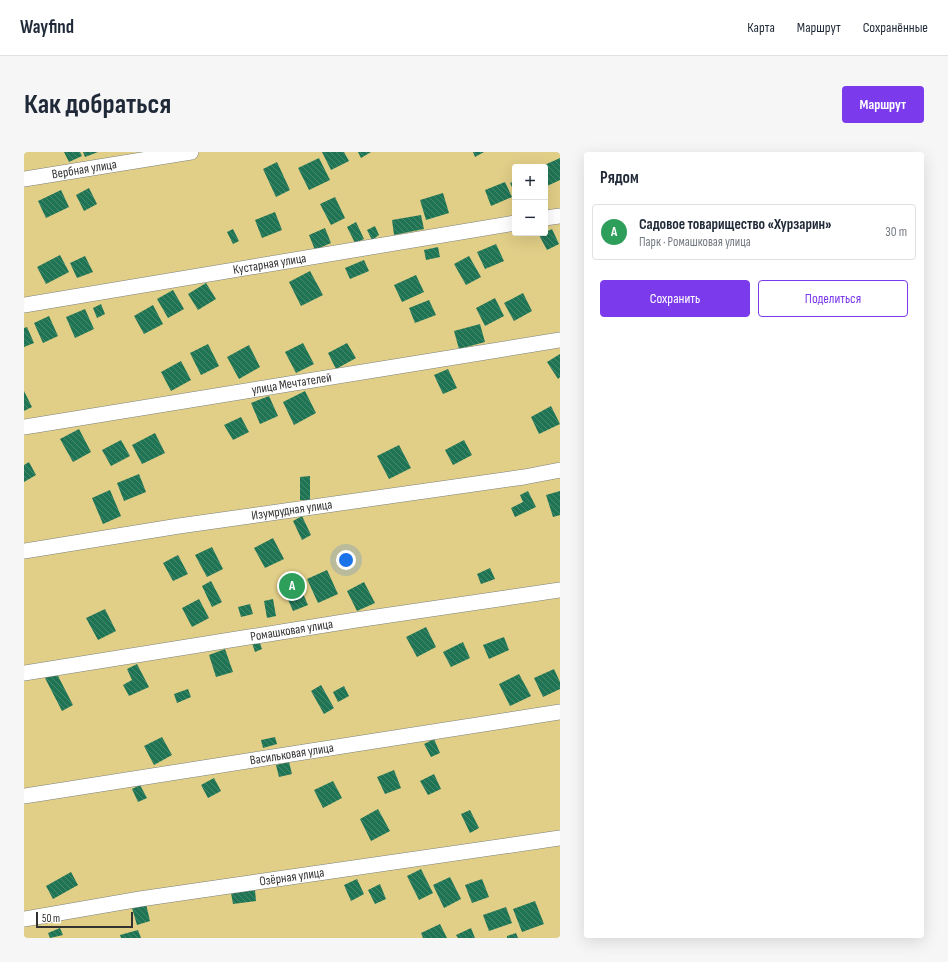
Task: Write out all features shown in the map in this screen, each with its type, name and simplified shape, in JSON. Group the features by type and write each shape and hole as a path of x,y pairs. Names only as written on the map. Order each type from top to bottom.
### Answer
{"street":[{"name":"Вербная улица","path":"24,179 191,152"},
{"path":"548,218 560,216"},
{"name":"Кустарная улица","path":"24,305 512,224"},
{"name":"улица Мечтателей","path":"24,427 560,340"},
{"name":"Изумрудная улица","path":"24,551 179,526 524,477 560,470"},
{"name":"Ромашковая улица","path":"24,673 356,620 560,590"},
{"name":"Васильковая улица","path":"24,796 560,712"},
{"name":"Озёрная улица","path":"24,919 140,899 560,838"}],"shaded area":[{"path":"24,152 560,152 560,938 24,938"}],"building":[{"path":"64,152 80,152 82,156 69,162"},
{"path":"83,152 98,152 85,157"},
{"path":"322,152 344,152 349,161 331,170"},
{"path":"358,152 371,152 361,158"},
{"path":"473,152 484,152 475,157"},
{"path":"319,158 330,180 309,190 298,168"},
{"path":"560,158 560,180 548,186 548,164 547,164"},
{"path":"277,162 290,190 276,197 263,169"},
{"path":"505,182 512,197 491,206 485,190"},
{"path":"89,188 97,204 84,211 76,195"},
{"path":"61,190 69,207 46,218 38,201"},
{"path":"443,193 449,213 426,220 420,200"},
{"path":"335,197 345,218 331,225 320,204"},
{"path":"275,212 282,230 262,238 255,220"},
{"path":"421,215 424,229 394,235 392,220"},
{"path":"356,222 364,239 355,243 347,227"},
{"path":"375,226 379,235 372,240 367,230"},
{"path":"325,228 331,243 315,250 309,235"},
{"path":"233,229 239,241 233,244 227,232"},
{"path":"552,229 559,244 547,250 540,236 548,236 548,231"},
{"path":"496,244 504,261 485,269 477,252"},
{"path":"438,247 440,257 426,260 424,250"},
{"path":"60,255 69,272 46,284 37,267"},
{"path":"85,256 93,272 77,278 70,263"},
{"path":"469,256 481,277 466,285 454,264"},
{"path":"364,260 369,271 350,279 345,268"},
{"path":"310,271 323,295 301,306 289,282"},
{"path":"416,275 424,292 402,302 394,285"},
{"path":"206,283 216,299 198,310 188,294"},
{"path":"173,290 184,309 168,318 157,299"},
{"path":"523,293 532,311 514,321 504,303"},
{"path":"495,298 504,316 485,326 476,308"},
{"path":"429,300 436,315 415,323 409,308"},
{"path":"101,304 105,314 97,318 93,308"},
{"path":"153,305 163,324 144,334 134,316"},
{"path":"85,309 94,329 75,338 66,317"},
{"path":"49,316 58,336 43,343 34,323"},
{"path":"480,324 485,342 459,349 454,331"},
{"path":"27,327 34,343 24,347 24,328"},
{"path":"303,343 314,364 296,373 285,352"},
{"path":"347,343 356,358 336,369 328,353"},
{"path":"208,344 219,366 201,375 190,353"},
{"path":"249,345 260,367 239,379 227,357"},
{"path":"560,354 560,377 558,379 547,362"},
{"path":"181,361 191,380 171,391 161,372"},
{"path":"448,369 457,388 443,394 434,375"},
{"path":"24,391 32,407 24,411"},
{"path":"305,391 316,413 294,425 283,402"},
{"path":"269,396 278,416 260,424 251,403"},
{"path":"551,406 560,424 539,434 531,417"},
{"path":"241,417 249,432 233,440 224,425"},
{"path":"79,429 91,452 73,462 60,439"},
{"path":"155,433 165,453 142,464 132,445"},
{"path":"121,440 130,456 111,466 102,450"},
{"path":"464,440 472,455 453,465 445,450"},
{"path":"399,445 411,468 389,479 377,456"},
{"path":"29,462 36,475 24,482 24,465"},
{"path":"139,474 146,492 124,501 117,483"},
{"path":"310,476 310,500 300,500 300,477"},
{"path":"110,490 121,516 103,524 92,498"},
{"path":"528,491 536,507 515,517 511,508 523,502 520,495"},
{"path":"560,491 560,515 553,517 546,495"},
{"path":"302,516 311,535 302,540 293,521"},
{"path":"273,538 284,559 265,568 254,548"},
{"path":"212,547 223,569 207,577 195,555"},
{"path":"178,555 188,574 173,581 163,563"},
{"path":"490,568 495,579 481,584 477,574"},
{"path":"327,570 338,594 318,603 307,579"},
{"path":"211,581 222,602 212,607 202,586"},
{"path":"364,582 375,603 357,611 347,591"},
{"path":"301,589 308,605 293,611 286,595"},
{"path":"199,599 209,618 192,627 182,608"},
{"path":"273,599 276,616 267,618 264,601"},
{"path":"250,604 253,614 241,617 238,607"},
{"path":"105,609 116,631 98,640 86,618"},
{"path":"426,627 436,647 417,657 406,637"},
{"path":"504,637 509,650 489,659 483,645"},
{"path":"259,640 262,649 255,652 252,643"},
{"path":"463,642 470,658 451,667 443,652"},
{"path":"225,649 233,672 216,677 209,655"},
{"path":"137,664 149,687 129,696 123,685 132,680 127,669"},
{"path":"554,669 560,682 560,689 543,697 534,678"},
{"path":"56,672 73,705 62,711 45,678"},
{"path":"519,674 531,696 510,706 499,684"},
{"path":"321,685 334,708 324,714 311,691"},
{"path":"344,686 349,696 338,702 333,692"},
{"path":"188,689 191,697 177,703 174,694"},
{"path":"162,737 172,755 154,765 144,746"},
{"path":"275,737 277,744 263,748 261,740"},
{"path":"434,739 440,753 431,757 424,744"},
{"path":"289,762 292,774 279,777 276,765"},
{"path":"394,770 401,788 385,794 377,777"},
{"path":"434,774 441,789 428,795 420,781"},
{"path":"214,778 221,791 208,798 201,785"},
{"path":"333,781 342,798 323,808 314,790"},
{"path":"140,785 147,798 138,802 132,789"},
{"path":"378,809 390,831 371,841 360,819"},
{"path":"470,810 479,828 470,833 461,814"},
{"path":"421,869 433,893 419,900 407,876"},
{"path":"71,872 78,885 53,899 46,886"},
{"path":"450,877 461,899 444,908 433,885"},
{"path":"357,879 364,894 351,901 344,885"},
{"path":"482,879 489,897 472,903 465,885"},
{"path":"380,884 386,899 375,904 368,890"},
{"path":"255,890 256,901 233,904 231,893"},
{"path":"535,901 544,924 522,932 513,909"},
{"path":"146,904 150,921 137,925 132,908"},
{"path":"506,907 512,923 489,931 483,915"},
{"path":"440,924 447,938 423,938 421,933"},
{"path":"60,928 63,935 50,938 48,933"},
{"path":"471,928 475,938 458,938 456,935"},
{"path":"138,930 141,938 121,938 120,935"},
{"path":"516,933 518,938 507,938 507,936"}],"place":[{"name":"Садовое товарищество «Хурзарин»","path":"292,586"}]}
